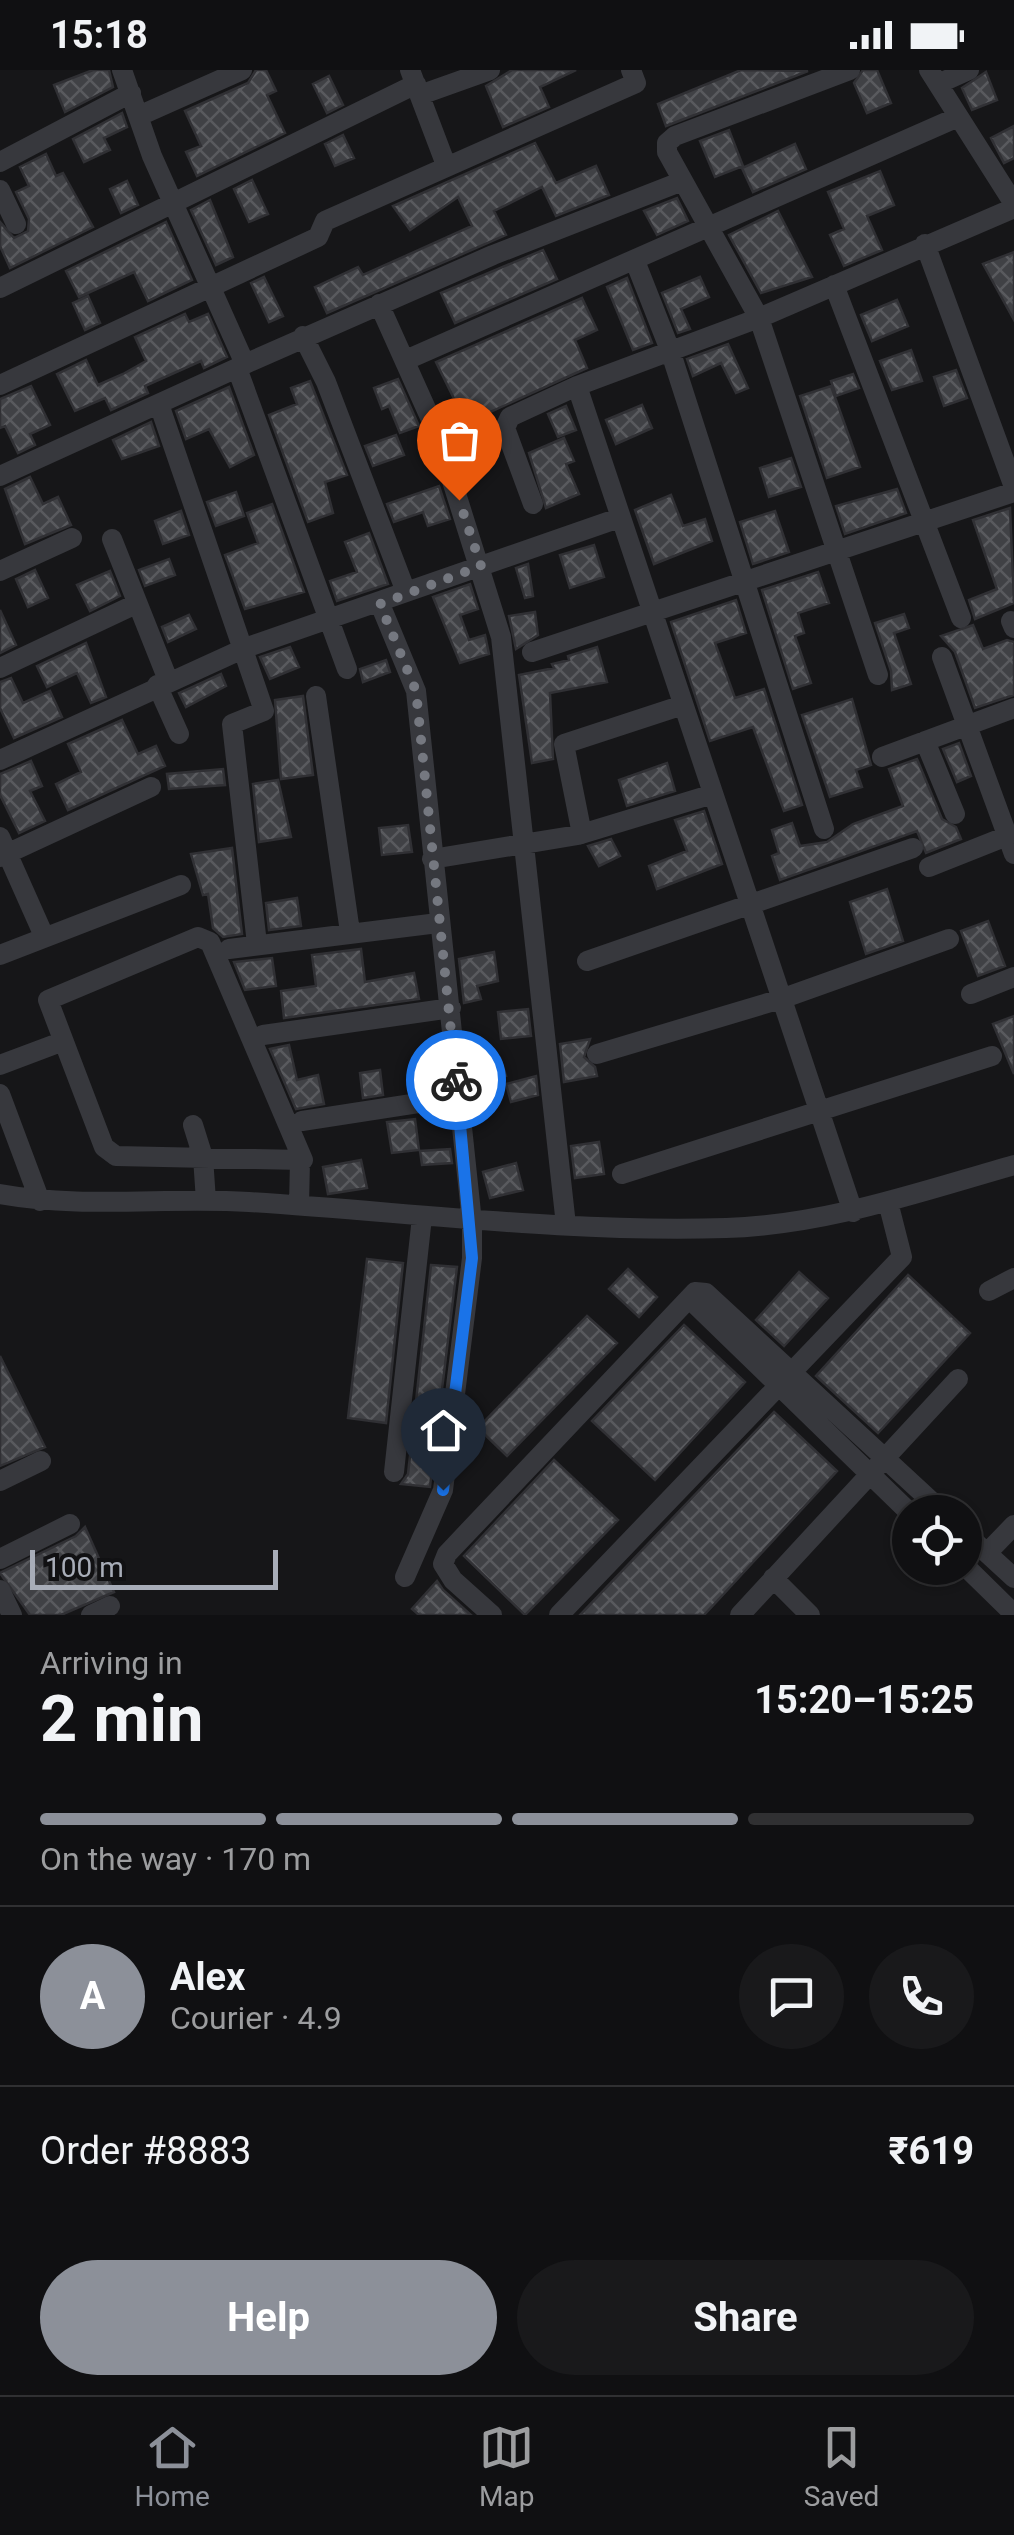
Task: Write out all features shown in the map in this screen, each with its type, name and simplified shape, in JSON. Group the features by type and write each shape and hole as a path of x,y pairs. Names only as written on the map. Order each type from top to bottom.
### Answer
{"street":[{"path":"122,70 141,115 152,156 174,200 241,366 326,620 347,669"},
{"path":"141,115 242,70"},
{"path":"0,288 415,83 490,70"},
{"path":"0,385 318,237 325,220 636,83 631,70"},
{"path":"850,70 674,136 667,143 667,152 680,182 759,318 878,675"},
{"path":"533,504 505,422 577,386 759,318 1014,206 933,77 969,70"},
{"path":"415,83 446,165"},
{"path":"0,162 131,93"},
{"path":"406,360 958,116"},
{"path":"0,476 303,336 680,182"},
{"path":"0,190 16,224"},
{"path":"532,652 1014,490 925,244"},
{"path":"635,261 670,350 824,829"},
{"path":"834,286 961,618"},
{"path":"379,304 437,433 501,637 566,1224"},
{"path":"303,336 326,382 406,592"},
{"path":"577,386 853,1212"},
{"path":"159,404 264,710 232,724 257,944"},
{"path":"0,760 162,682 245,648 619,518"},
{"path":"0,571 72,538"},
{"path":"112,539 179,734"},
{"path":"0,668 136,604"},
{"path":"380,604 416,691 472,1222 472,1258 443,1490 405,1577"},
{"path":"929,867 1011,845 942,656"},
{"path":"316,696 350,932"},
{"path":"582,834 564,744 683,704"},
{"path":"882,756 1014,708"},
{"path":"925,741 954,814"},
{"path":"44,936 3,849 151,787"},
{"path":"432,859 582,834 713,794"},
{"path":"587,962 914,848"},
{"path":"0,955 181,884"},
{"path":"229,949 438,923"},
{"path":"299,1205 300,1161 304,1156 210,942 198,936 53,996 48,1005 108,1152 300,1161"},
{"path":"597,1054 781,999 949,938"},
{"path":"971,994 1014,976"},
{"path":"263,1036 450,1008"},
{"path":"0,1064 52,1045"},
{"path":"622,1174 992,1056"},
{"path":"0,1094 40,1201"},
{"path":"302,1122 457,1096"},
{"path":"193,1125 203,1157 206,1201"},
{"path":"0,1194 40,1201 299,1205 472,1222 728,1228 853,1212 1014,1166"},
{"path":"559,1615 902,1256 888,1202"},
{"path":"394,1472 422,1217"},
{"path":"989,1290 1014,1278"},
{"path":"492,1615 452,1580 443,1564 447,1554 694,1292 706,1293 892,1495"},
{"path":"783,1377 924,1495"},
{"path":"740,1615 882,1456 958,1378"},
{"path":"0,1481 41,1461"},
{"path":"0,1558 70,1524"},
{"path":"987,1553 1014,1525"},
{"path":"982,1548 1014,1578"},
{"path":"773,1578 810,1615"},
{"path":"982,1583 1014,1614"},
{"path":"0,1590 12,1615"}],"building":[{"path":"93,70 109,70 113,87 65,112 54,85"},
{"path":"256,70 266,70 276,91 267,95 285,133 197,176 186,152 201,146 185,111 248,83"},
{"path":"512,70 576,70 540,87 549,107 503,127 486,86"},
{"path":"741,70 808,71 666,126 658,104"},
{"path":"863,70 877,70 891,103 867,113 854,83"},
{"path":"986,72 997,100 972,110 962,88"},
{"path":"329,76 343,105 327,113 313,84"},
{"path":"122,113 127,127 104,138 110,150 84,162 73,139"},
{"path":"1014,126 1014,158 1004,163 991,138"},
{"path":"729,130 743,166 715,177 700,141"},
{"path":"343,135 354,158 335,166 325,144"},
{"path":"535,143 556,183 596,166 609,195 556,216 542,187 494,211 506,235 327,313 315,287 358,267 363,275 472,226 458,197 410,230 393,206"},
{"path":"795,144 806,169 753,192 742,168"},
{"path":"46,154 56,176 63,173 93,227 10,268 0,246 0,222 14,238 28,231 29,219 16,192 29,186 20,167"},
{"path":"880,171 894,205 867,216 882,250 844,266 830,235 844,229 828,192"},
{"path":"252,180 268,214 249,222 234,189"},
{"path":"127,181 138,205 121,213 110,189"},
{"path":"677,198 688,221 657,235 644,211"},
{"path":"210,200 233,257 216,265 191,210"},
{"path":"778,211 812,277 761,293 729,235"},
{"path":"166,222 192,280 148,301 134,272 79,297 66,271"},
{"path":"543,250 557,279 455,323 441,293"},
{"path":"1014,252 1014,320 983,264"},
{"path":"264,277 283,316 269,322 251,283"},
{"path":"700,277 709,297 681,309 690,329 678,333 662,293"},
{"path":"627,278 652,343 633,350 607,287"},
{"path":"88,296 100,323 85,330 73,303"},
{"path":"582,298 597,330 575,340 587,368 466,423 436,362"},
{"path":"897,300 908,326 872,341 861,315"},
{"path":"185,314 189,322 208,314 227,357 204,368 201,361 145,386 148,393 111,410 105,398 75,411 57,374 86,360 98,385 123,374 146,361 135,337"},
{"path":"728,344 748,388 736,393 721,363 693,376 687,359"},
{"path":"911,350 922,381 892,390 880,361"},
{"path":"956,370 967,398 944,406 934,377"},
{"path":"853,374 859,388 836,396 831,381"},
{"path":"398,379 419,426 400,433 389,406 382,409 374,388"},
{"path":"310,381 347,475 325,482 333,513 308,522 269,415 297,404 291,388"},
{"path":"31,386 50,425 30,434 35,445 18,453 5,426 0,428 0,399"},
{"path":"831,386 860,467 827,478 800,396"},
{"path":"229,387 254,455 230,467 209,429 186,439 176,411"},
{"path":"642,405 652,428 616,444 606,420"},
{"path":"566,406 576,430 558,437 548,414"},
{"path":"151,422 159,446 122,459 113,440"},
{"path":"396,435 404,455 373,466 365,446"},
{"path":"564,438 574,461 566,464 579,494 546,508 529,453"},
{"path":"791,458 801,487 769,497 760,468"},
{"path":"30,477 43,504 58,497 71,525 25,544 5,489"},
{"path":"439,486 450,519 428,526 423,512 394,522 387,504"},
{"path":"897,489 906,513 845,534 836,506"},
{"path":"236,492 244,516 216,526 207,502"},
{"path":"671,495 683,526 705,519 712,541 654,564 635,510"},
{"path":"272,504 304,592 245,609 225,555 258,543 247,513"},
{"path":"1010,508 1014,603 975,619 969,600 997,589 973,520"},
{"path":"181,511 189,535 163,544 155,521"},
{"path":"775,511 789,552 753,564 740,522"},
{"path":"369,533 388,584 337,601 330,581 357,572 345,542"},
{"path":"594,545 604,577 570,588 560,555"},
{"path":"169,559 175,575 145,586 139,570"},
{"path":"528,564 533,596 525,598 516,568"},
{"path":"35,570 48,598 28,607 16,579"},
{"path":"110,571 120,596 90,611 77,585"},
{"path":"818,572 829,603 798,613 804,633 795,636 811,683 793,689 762,590"},
{"path":"470,584 478,609 460,615 469,640 485,635 489,654 460,663 433,597"},
{"path":"736,600 746,633 715,643 735,698 764,689 802,805 784,811 753,727 710,741 671,622"},
{"path":"0,610 16,645 0,653"},
{"path":"535,612 538,635 516,649 509,616"},
{"path":"904,614 909,628 894,633 911,684 892,690 891,671 875,623"},
{"path":"189,615 196,629 168,642 162,627"},
{"path":"973,625 983,649 1007,640 1014,642 1014,695 975,708 955,652 941,636"},
{"path":"86,643 106,697 91,703 77,673 47,687 37,666"},
{"path":"290,647 299,667 270,679 260,657"},
{"path":"597,647 607,682 550,693 553,759 532,763 519,675 554,668 552,664 569,660 568,656"},
{"path":"386,660 390,672 363,682 360,669"},
{"path":"221,674 226,686 186,707 179,693"},
{"path":"11,678 23,703 50,691 62,717 14,738 0,708 0,682"},
{"path":"303,696 313,775 281,779 275,700"},
{"path":"852,699 871,765 856,770 862,787 830,797 802,715"},
{"path":"122,720 138,754 156,746 165,766 68,810 56,784 81,772 68,744"},
{"path":"959,743 971,776 957,782 943,749"},
{"path":"917,759 942,819 956,827 961,839 926,853 917,831 780,880 772,856 779,853 772,830 792,823 800,846 827,842 853,824 903,806 889,769"},
{"path":"31,761 42,786 30,791 45,821 19,833 0,795 0,774"},
{"path":"667,763 675,791 627,806 619,780"},
{"path":"223,769 225,785 169,789 167,774"},
{"path":"278,780 291,837 259,842 253,784"},
{"path":"704,811 722,864 657,889 649,866 687,851 675,820"},
{"path":"408,825 412,852 382,855 379,828"},
{"path":"611,839 620,856 599,866 588,846"},
{"path":"232,848 242,934 223,937 213,928 208,894 203,895 191,854"},
{"path":"887,889 903,941 866,954 850,902"},
{"path":"297,898 301,926 269,930 266,903"},
{"path":"988,921 1005,966 978,976 961,931"},
{"path":"361,949 365,982 414,973 419,999 284,1018 281,991 316,986 312,955"},
{"path":"494,952 498,981 477,986 481,999 464,1003 459,959"},
{"path":"272,958 276,986 245,990 234,962"},
{"path":"528,1009 531,1036 501,1039 498,1012"},
{"path":"1014,1016 1014,1074 993,1024"},
{"path":"590,1039 584,1057 595,1067 597,1076 564,1082 560,1044"},
{"path":"289,1045 297,1080 318,1075 324,1104 296,1109 270,1049"},
{"path":"500,1058 506,1076 473,1086 470,1068"},
{"path":"380,1070 383,1095 363,1098 360,1073"},
{"path":"536,1076 538,1095 511,1102 506,1084"},
{"path":"415,1119 419,1150 392,1153 387,1122"},
{"path":"599,1142 604,1174 575,1178 571,1146"},
{"path":"450,1149 452,1163 422,1165 420,1151"},
{"path":"361,1160 367,1188 328,1194 323,1167"},
{"path":"516,1163 523,1190 490,1198 483,1172"},
{"path":"367,1259 403,1263 386,1423 348,1418"},
{"path":"431,1265 457,1267 430,1487 401,1484 408,1474"},
{"path":"628,1269 657,1297 639,1317 609,1289"},
{"path":"799,1272 828,1298 784,1346 756,1320"},
{"path":"908,1275 970,1333 878,1433 816,1376"},
{"path":"587,1316 617,1343 507,1456 478,1428"},
{"path":"684,1325 745,1382 655,1480 592,1421"},
{"path":"0,1356 45,1447 0,1466"},
{"path":"774,1412 837,1471 704,1615 580,1615"},
{"path":"554,1460 618,1520 525,1615 464,1556"},
{"path":"85,1527 114,1592 61,1615 30,1615 0,1573 76,1536"},
{"path":"437,1581 471,1615 419,1615 412,1609"}],"way so far":[{"path":"456,1080 416,691 380,604 481,566 459,500"}],"route":[{"path":"443,1490 472,1258 472,1222 456,1080"}]}
